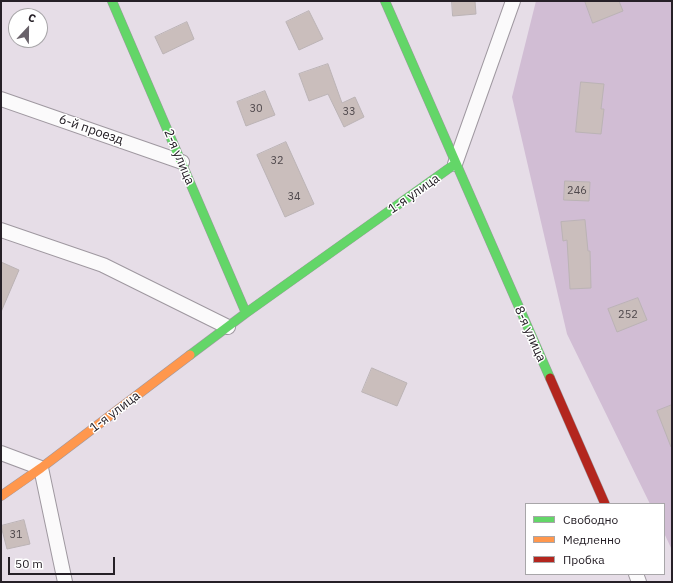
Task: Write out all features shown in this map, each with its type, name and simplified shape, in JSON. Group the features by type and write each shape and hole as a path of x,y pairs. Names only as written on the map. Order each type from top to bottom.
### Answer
{"street":[{"name":"2-я улица","path":"112,1 246,313"},
{"path":"385,1 456,164"},
{"path":"456,164 513,1"},
{"name":"6-й проезд","path":"1,99 182,162"},
{"name":"1-я улица","path":"1,496 41,468 246,313 456,164"},
{"name":"8-я улица","path":"456,164 605,503"},
{"path":"1,230 102,266 228,327"},
{"path":"1,453 41,468 65,582"}],"shaded area":[{"path":"536,1 672,1 672,550 665,535 665,503 650,503 567,334 512,97"}],"building":[{"path":"452,1 475,1 476,14 453,16"},
{"path":"585,1 619,1 623,11 593,23"},
{"path":"309,11 323,39 299,50 286,22"},
{"path":"187,22 194,39 163,54 155,37"},
{"path":"328,64 342,103 355,97 364,117 344,127 328,94 309,101 299,74"},
{"path":"581,82 604,84 601,109 604,109 601,134 576,132"},
{"path":"265,91 275,115 246,126 237,102"},
{"path":"286,142 314,204 285,217 257,155"},
{"path":"565,181 590,182 589,201 564,200"},
{"path":"585,220 588,251 590,251 591,288 570,289 567,240 563,241 561,222"},
{"path":"1,262 19,270 1,312"},
{"path":"638,298 647,320 617,332 608,309"},
{"path":"372,368 407,383 397,406 362,392"},
{"path":"672,405 672,447 671,447 657,411"},
{"path":"24,520 30,544 7,549 1,526"}],"traffic: fast":[{"path":"112,1 246,313"},
{"path":"385,1 550,378"},
{"path":"190,355 246,313 455,164"}],"traffic: slow":[{"path":"1,496 41,468 190,355"}],"traffic: jam":[{"path":"550,378 605,503"}]}
